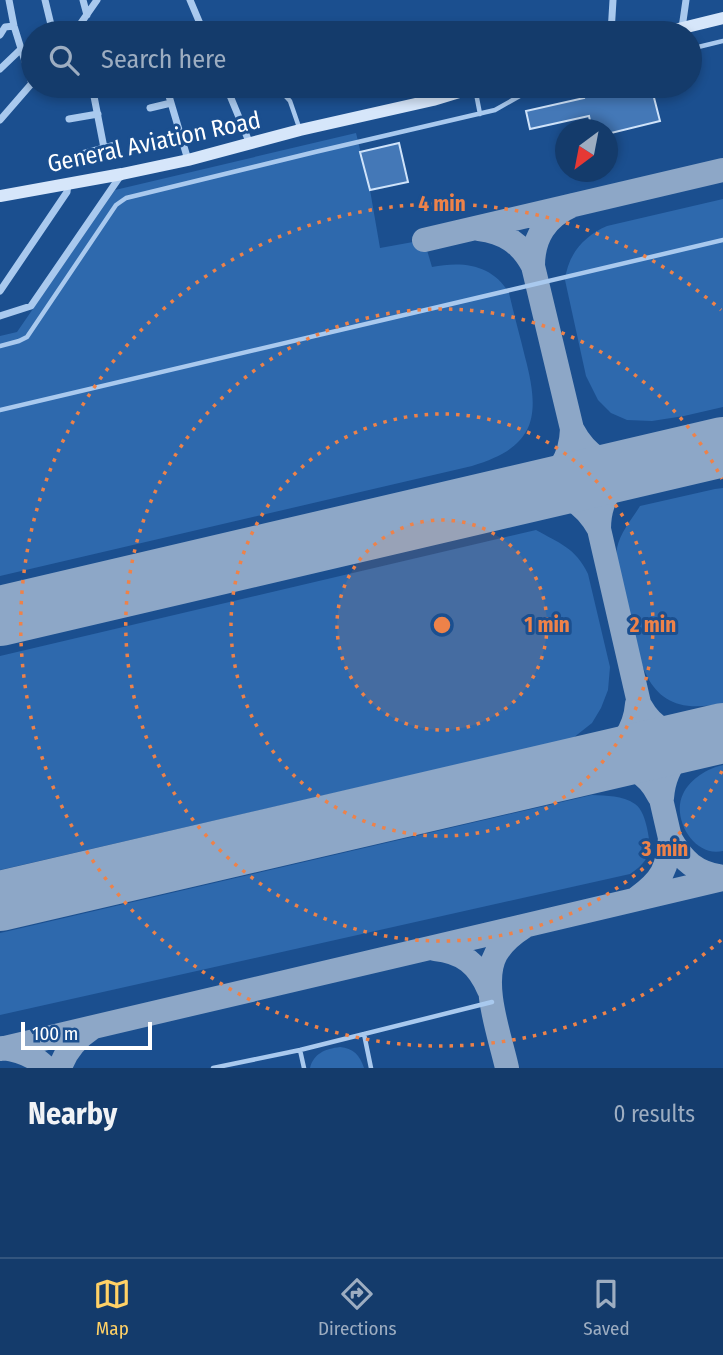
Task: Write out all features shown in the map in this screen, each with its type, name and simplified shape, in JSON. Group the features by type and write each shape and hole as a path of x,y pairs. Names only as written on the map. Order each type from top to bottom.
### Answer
{"main road":[{"path":"702,23 723,18"},
{"name":"General Aviation Road","path":"0,196 188,160 300,130 440,98"}],"street":[{"path":"0,69 21,49 9,0"},
{"path":"45,0 50,21"},
{"path":"83,0 87,15"},
{"path":"83,21 97,0"},
{"path":"190,0 199,21"},
{"path":"612,21 613,0"},
{"path":"683,21 686,0"},
{"path":"0,36 5,27 14,26"},
{"path":"0,120 21,96"},
{"path":"95,98 104,148"},
{"path":"170,98 188,160"},
{"path":"231,98 250,144"},
{"path":"150,108 172,103"},
{"path":"69,119 98,114"},
{"path":"82,153 115,145"},
{"path":"0,316 31,306 122,174"},
{"path":"0,291 67,192 68,183"}],"lane":[{"path":"702,46 723,41"},
{"path":"287,98 300,130"},
{"path":"478,98 480,114"},
{"path":"0,346 27,337 116,205 126,198 480,114 498,109 517,98"},
{"path":"0,410 723,240"},
{"path":"213,1068 300,1050 492,1002"},
{"path":"364,1034 371,1068"},
{"path":"300,1050 304,1068"}],"path":[{"path":"146,98 150,108"}],"shaded area":[{"path":"356,133 380,248 424,240 432,267 454,264 485,270 502,283 509,293 530,378 532,397 529,427 521,439 510,449 472,466 0,576 0,336 17,332 115,190"},
{"path":"723,199 723,407 652,421 627,420 611,413 598,400 586,376 565,280 574,254 591,235 607,226"},
{"path":"723,488 723,703 698,706 679,704 664,697 644,670 620,580 617,548 623,532 640,506"},
{"path":"536,530 566,547 578,558 588,574 610,667 608,690 601,708 592,723 573,738 0,870 0,656"},
{"path":"723,765 723,851 712,852 694,842 688,834 680,814 680,804 686,789 695,779"},
{"path":"592,795 625,799 637,806 643,814 649,836 648,854 642,864 630,874 0,1015 0,933"},
{"path":"340,1047 355,1053 364,1068 310,1068 321,1053"}],"building":[{"path":"584,98 654,98 660,121 618,131 618,119 590,119 589,116 555,119 555,123 530,129 526,111"},
{"path":"399,143 408,182 370,190 360,152"}],"taxiway":[{"path":"424,240 723,170"},
{"path":"532,491 556,474 566,458 572,429 533,266 535,246 548,222 573,205"},
{"path":"479,229 511,240 533,266"},
{"path":"572,429 584,447 599,459 616,465 638,467"},
{"path":"698,452 723,451"},
{"path":"638,467 621,478 609,492 601,509 599,529 670,838 691,865 723,877"},
{"path":"532,491 554,493 572,500 586,511 599,529"},
{"path":"597,763 625,739 633,723 637,704"},
{"path":"641,707 659,728 683,737 702,738"},
{"path":"662,798 666,778 674,762 686,748 702,738"},
{"path":"597,763 616,763 633,769 648,780 659,796"},
{"path":"637,898 662,872 668,858 670,838"},
{"path":"0,1049 723,879"},
{"path":"507,1068 493,1010 490,980 496,954 512,935 524,927"},
{"path":"435,949 454,953 468,961 480,973 489,990"},
{"path":"60,1068 73,1045 92,1028"},
{"path":"3,1048 26,1054 46,1068"}],"runway":[{"path":"0,616 723,447"},
{"path":"0,901 723,733"}]}
